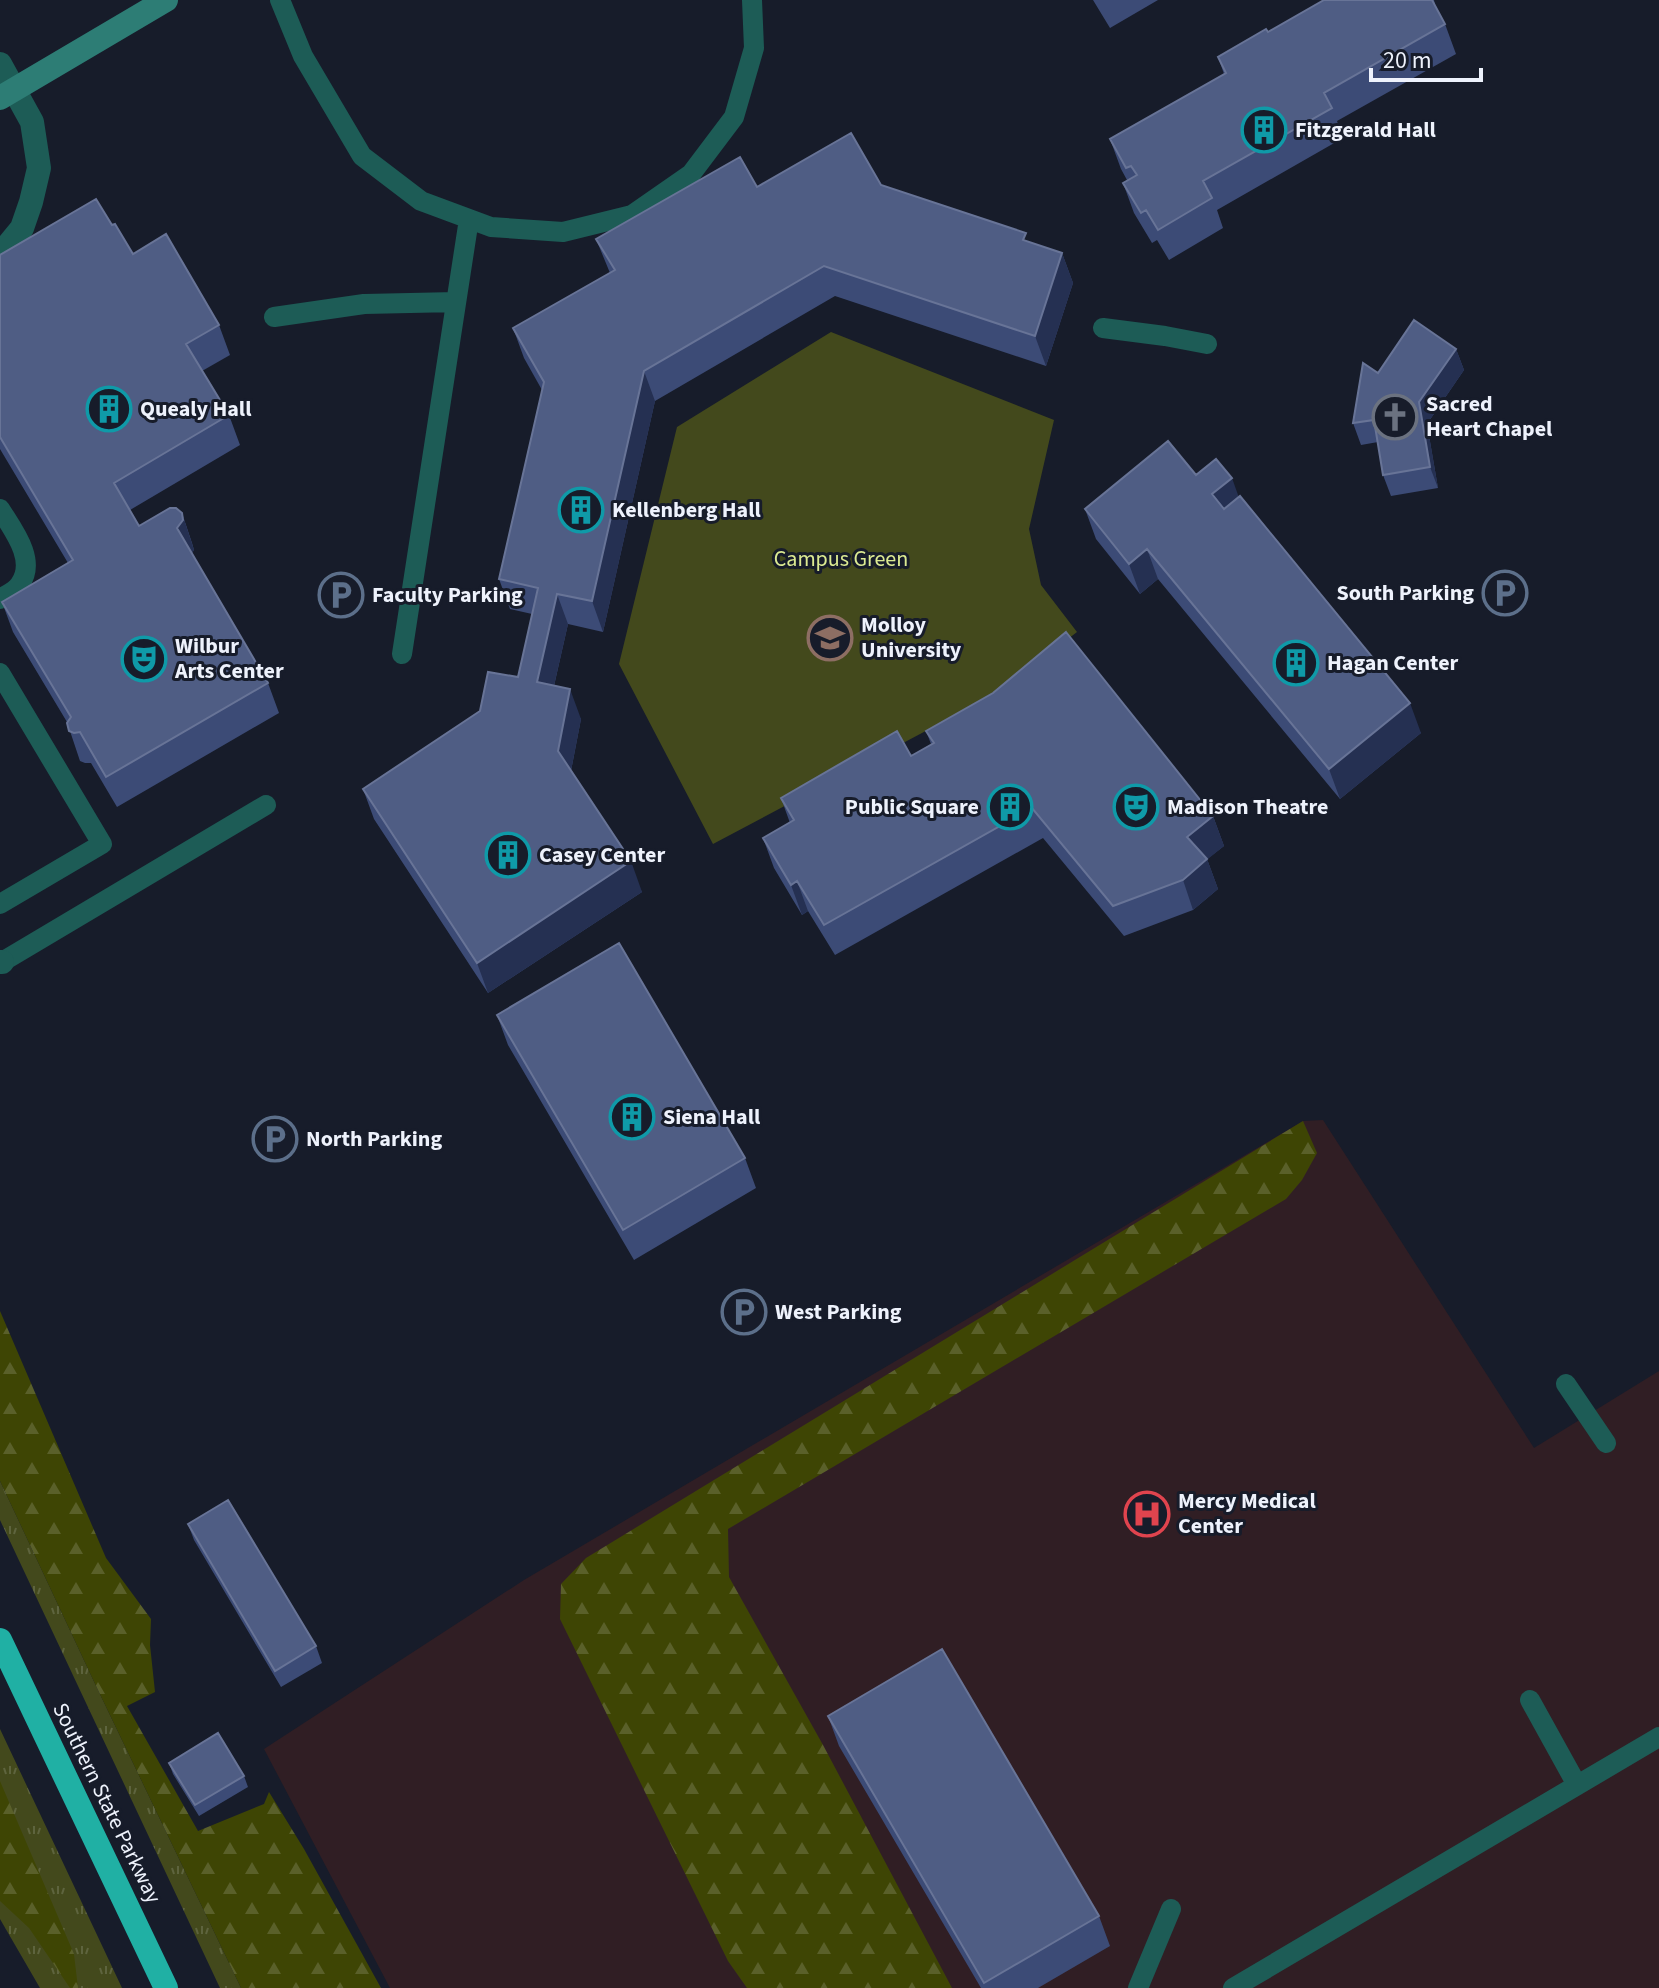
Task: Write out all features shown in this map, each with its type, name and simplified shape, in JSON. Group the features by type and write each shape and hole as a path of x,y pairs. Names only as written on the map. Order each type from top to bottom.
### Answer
{"highway":[{"name":"Southern State Parkway","path":"0,1640 166,1988"}],"main road":[{"path":"7,94 166,0"}],"street":[{"path":"0,64 7,94 32,122 39,168 22,228 0,255"}],"lane":[{"path":"280,0 303,56 362,156 421,201 491,227 563,232 632,215 691,174 734,117 754,48 752,0"},
{"path":"402,654 469,219"},
{"path":"274,317 364,304 456,302"},
{"path":"1103,328 1207,344"},
{"path":"0,599 19,587 27,569 21,543 2,518"},
{"path":"0,673 102,844 0,904"},
{"path":"1,962 266,805"},
{"path":"1566,1384 1606,1443"},
{"path":"1530,1700 1577,1785"},
{"path":"1233,1988 1659,1737"},
{"path":"1138,1988 1171,1909"}],"shaded area":[{"name":"Mercy Medical Center","path":"1323,1120 1534,1448 1659,1371 1659,1988 390,1988 264,1749 524,1580 1303,1121"}],"green space":[{"name":"Campus Green","path":"831,332 1054,420 1029,529 1041,585 1077,632 1001,691 713,844 619,664 677,427"},
{"path":"1303,1121 1317,1153 1302,1180 1286,1199 728,1529 729,1577 823,1745 952,1988 747,1988 728,1961 560,1619 561,1584 586,1558"},
{"path":"0,1311 106,1558 151,1619 150,1645 155,1692 127,1706 198,1831 264,1804 269,1792 381,1988 241,1988 0,1481"},
{"path":"0,1481 241,1988 220,1988 0,1520"},
{"path":"0,1729 122,1988 40,1988 0,1919"},
{"path":"0,1781 74,1954 78,1988 70,1988 29,1928 0,1901"}],"building":[{"name":"Fitzgerald Hall","path":"1324,0 1432,0 1445,24 1324,93 1332,108 1203,181 1212,198 1158,230 1146,210 1141,213 1123,183 1137,175 1131,166 1126,168 1110,139 1226,73 1218,57"},
{"path":"851,133 881,185 1026,233 1023,240 1062,253 1035,336 824,266 644,371 592,601 557,594 537,682 570,689 558,751 631,861 477,963 363,789 480,711 488,672 518,677 538,588 499,579 544,382 513,328 615,270 596,239 740,157 757,187"},
{"path":"96,199 133,254 166,234 219,325 186,344 229,415 114,483 139,526 170,508 182,513 183,520 177,528 268,683 106,777 80,732 69,731 67,723 71,717 2,602 73,560 0,437 0,255"},
{"path":"1414,320 1456,349 1419,402 1430,467 1383,475 1374,420 1353,423 1363,363 1378,373"},
{"name":"Hagan Center","path":"1168,441 1196,475 1216,459 1232,478 1212,494 1224,509 1240,496 1410,703 1329,769 1147,549 1129,564 1085,509"},
{"name":"Public Square","path":"1066,632 1213,816 1187,837 1207,859 1183,880 1113,906 1032,808 824,925 797,881 791,885 763,838 794,820 781,798 897,731 911,756 934,743 926,731 993,693"},
{"name":"Siena Hall","path":"619,943 745,1158 623,1230 497,1015"},
{"path":"228,1500 316,1646 275,1671 188,1524"},
{"path":"942,1649 1099,1916 984,1983 828,1716"},
{"path":"218,1733 244,1776 195,1805 169,1763"}],"place":[{"name":"Fitzgerald Hall","path":"1264,130"},
{"name":"Quealy Hall","path":"109,409"},
{"name":"Sacred Heart Chapel","path":"1395,417"},
{"name":"Kellenberg Hall","path":"581,510"},
{"name":"South Parking","path":"1505,593"},
{"name":"Faculty Parking","path":"341,595"},
{"name":"Molloy University","path":"830,638"},
{"name":"Wilbur Arts Center","path":"144,659"},
{"name":"Hagan Center","path":"1296,663"},
{"name":"Public Square","path":"1010,807"},
{"name":"Madison Theatre","path":"1136,807"},
{"name":"Casey Center","path":"508,855"},
{"name":"Siena Hall","path":"632,1117"},
{"name":"North Parking","path":"275,1139"},
{"name":"West Parking","path":"744,1312"},
{"name":"Mercy Medical Center","path":"1147,1514"}]}
